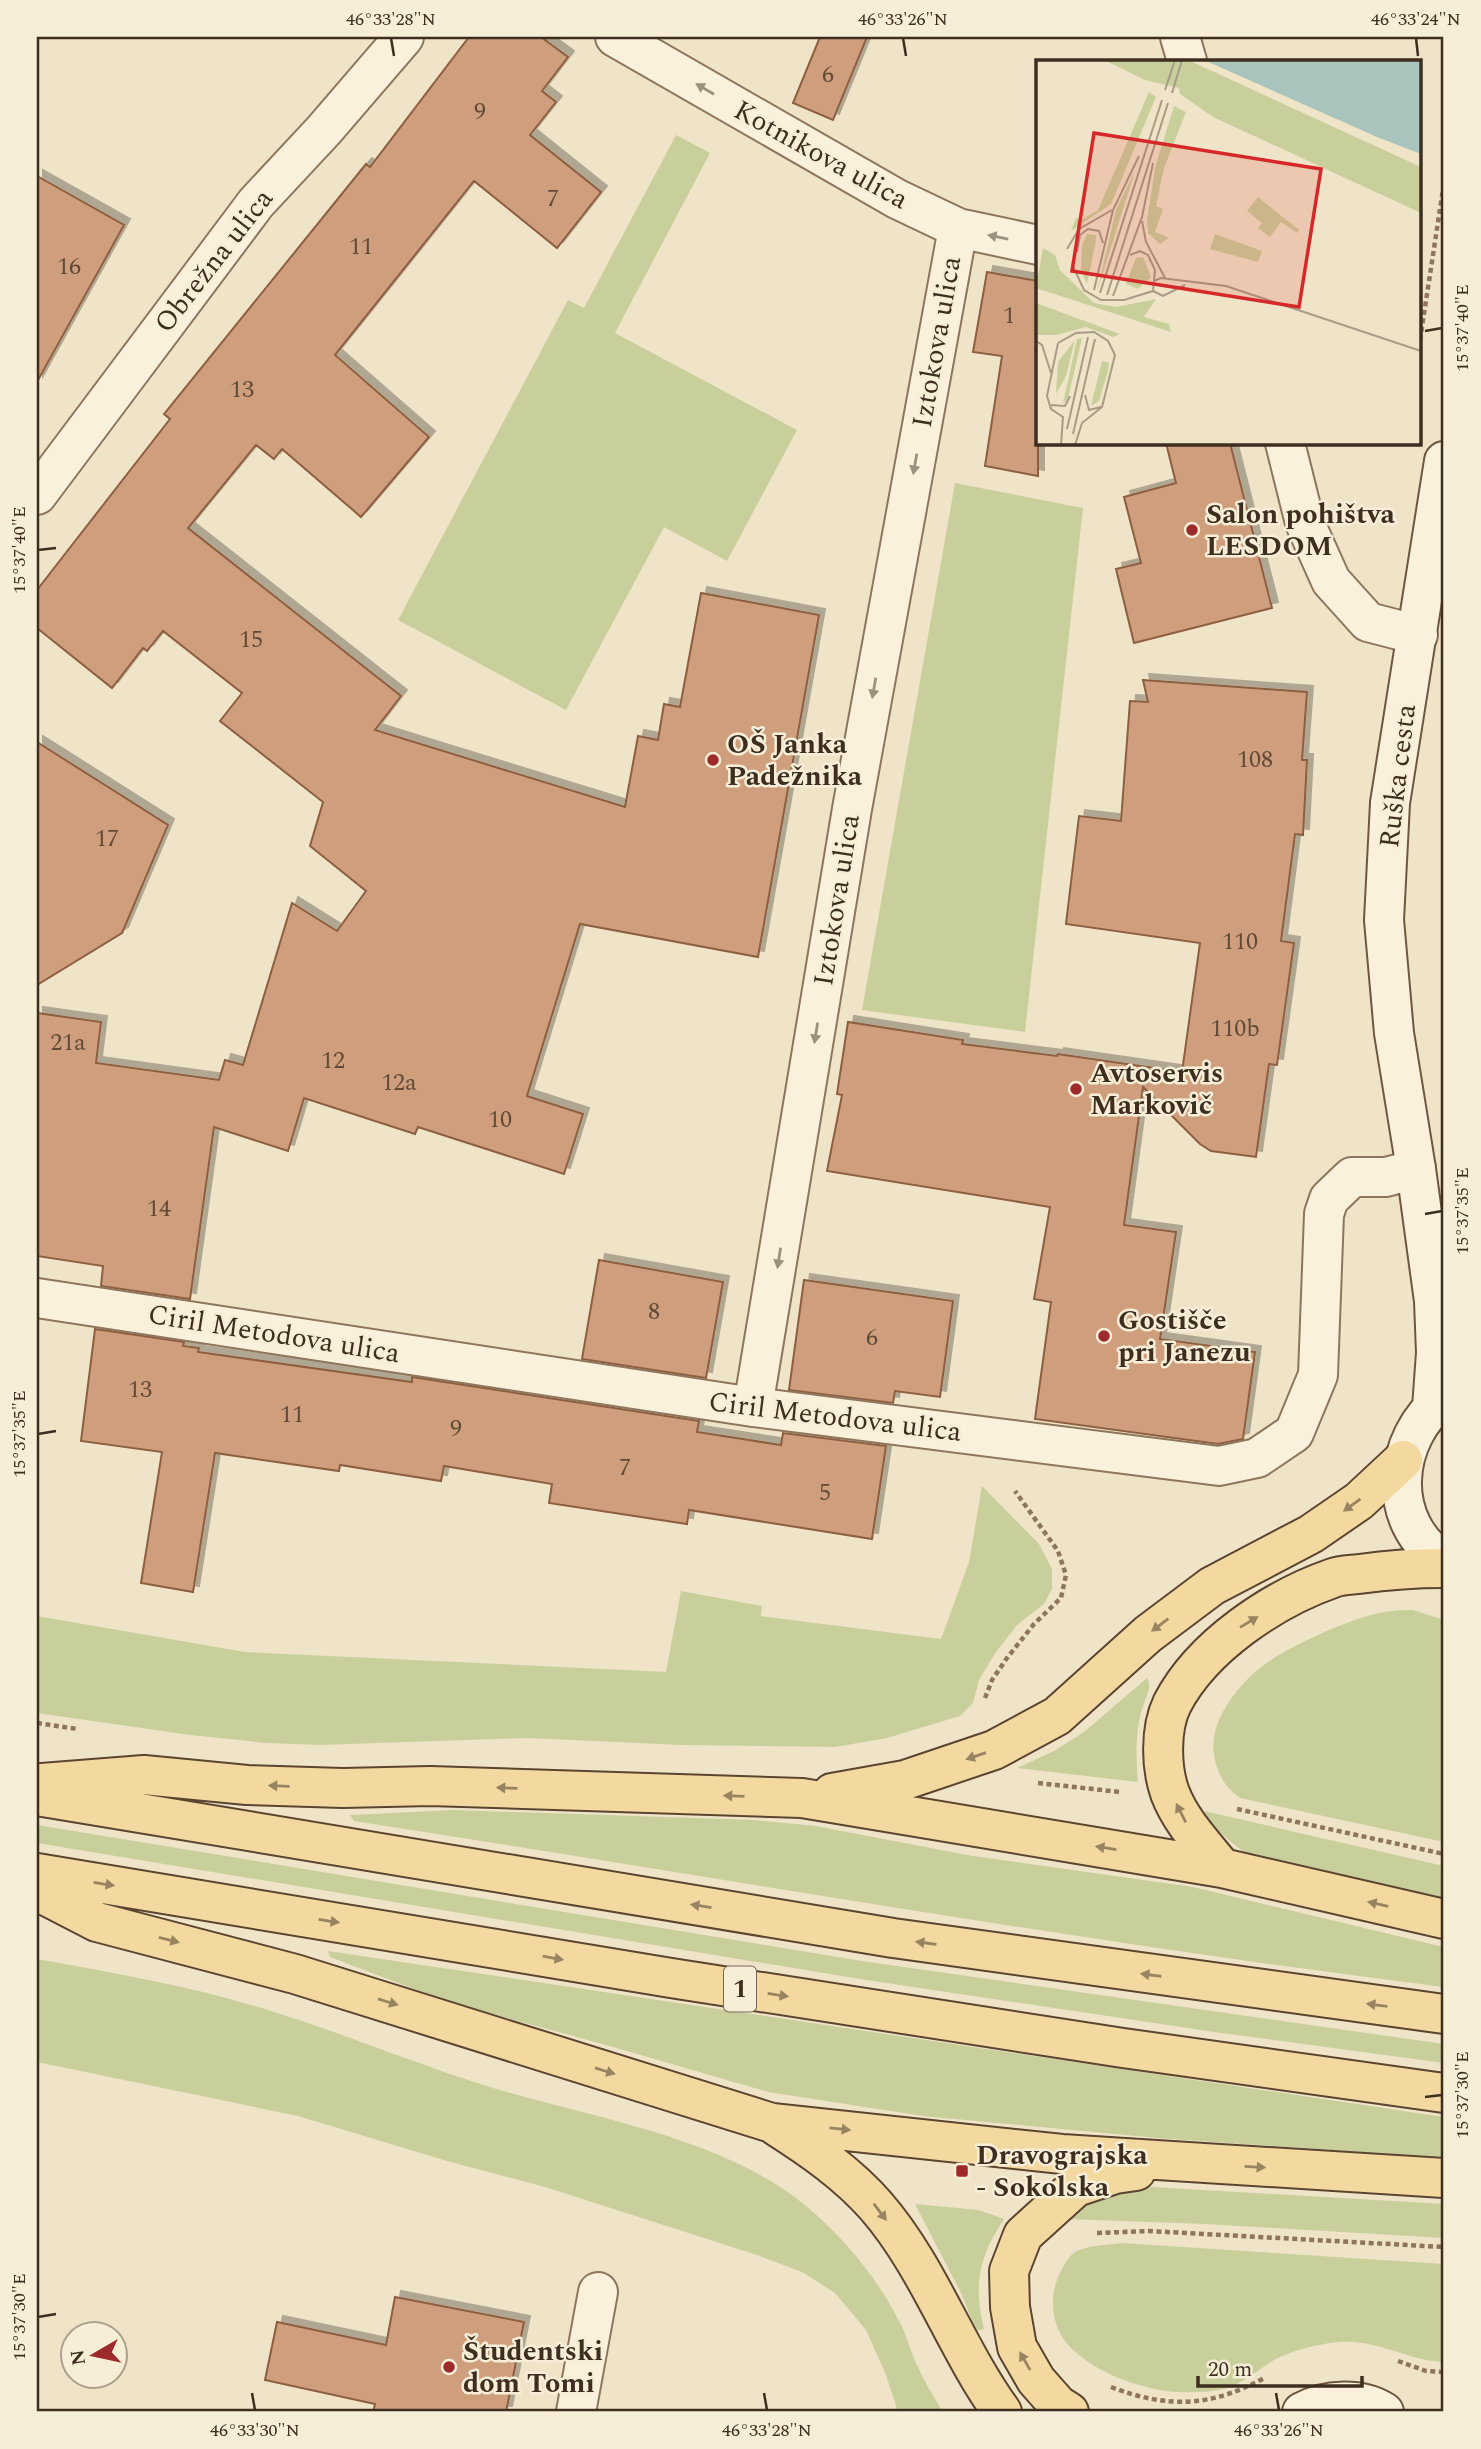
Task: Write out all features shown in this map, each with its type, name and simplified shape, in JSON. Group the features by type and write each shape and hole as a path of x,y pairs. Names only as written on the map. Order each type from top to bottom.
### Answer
{"main road":[{"path":"802,1798 905,1780 994,1750 1057,1716 1148,1634 1212,1586 1311,1534 1359,1501 1404,1460"},
{"path":"1222,1868 1186,1824 1170,1793 1164,1763 1164,1733 1171,1706 1191,1677 1234,1631 1299,1593 1335,1577 1403,1568 1444,1568"},
{"path":"37,1783 144,1775 274,1786 430,1786 802,1798 1222,1868 1444,1919"},
{"path":"37,1796 893,1938 1444,2014"},
{"name":"1","path":"37,1873 685,1980 1136,2050 1444,2092"},
{"path":"37,1891 97,1922 295,1973 772,2123 1062,2154 1444,2178"},
{"path":"772,2123 822,2156 877,2207 911,2255 972,2368 1002,2412"},
{"path":"1069,2412 1058,2405 1035,2380 1017,2347 1010,2307 1009,2271 1023,2235 1076,2187 1115,2174 1186,2163"}],"street":[{"name":"Obrežna ulica","path":"37,495 256,203 324,130 404,37"},
{"name":"Kotnikova ulica","path":"615,37 897,199 958,228 1036,245"},
{"path":"1180,37 1187,60"},
{"name":"Iztokova ulica","path":"753,1408 852,809 958,228"},
{"path":"1285,444 1305,523 1331,581 1368,622 1418,635"},
{"name":"Ruška cesta","path":"1416,1169 1394,1032 1384,920 1390,803 1444,461"},
{"path":"1416,1169 1444,1235"},
{"path":"1416,1169 1434,1301 1438,1403 1419,1423 1404,1460 1401,1482 1412,1523 1424,1541 1444,1560"},
{"name":"Ciril Metodova ulica","path":"37,1298 753,1408 1219,1466 1257,1458 1294,1433 1318,1375 1324,1214 1329,1199 1352,1177 1386,1177 1416,1169"},
{"path":"576,2412 598,2292"},
{"path":"1302,2412 1326,2403 1350,2402 1376,2407 1384,2412"}],"path":[{"path":"1422,327 1444,183"},
{"path":"982,1707 992,1680 1007,1658 1061,1598 1066,1575 1058,1551 1010,1484"},
{"path":"1030,1782 1122,1793"},
{"path":"1227,1801 1237,1809 1444,1854"},
{"path":"1039,2220 1065,2244 1089,2234 1149,2231 1444,2247"},
{"path":"1391,2358 1426,2371 1444,2372"},
{"path":"1109,2386 1139,2397 1176,2403 1224,2397 1275,2372"}],"green space":[{"path":"676,135 710,153 615,333 797,430 727,561 664,527 566,710 398,620 568,300 584,308"},
{"path":"955,483 1083,508 1025,1032 862,1010"},
{"path":"982,1486 1039,1544 1052,1569 1052,1589 1044,1604 1017,1625 996,1652 979,1680 973,1703 960,1716 887,1738 835,1747 680,1745 528,1738 320,1745 190,1735 37,1713 37,1616 245,1652 666,1672 681,1591 762,1606 761,1616 941,1639 969,1562"},
{"path":"1413,1610 1444,1620 1444,1842 1240,1798 1230,1789 1219,1774 1215,1761 1215,1731 1225,1708 1256,1671 1284,1652 1341,1625 1377,1613"},
{"path":"1147,1678 1149,1689 1137,1736 1138,1782 1017,1768 1054,1751 1084,1732"},
{"path":"453,1810 754,1820 816,1826 967,1855 1193,1887 1444,1947 1444,1987 1171,1950 898,1908 354,1821 350,1815"},
{"path":"1204,1811 1444,1866 1444,1903 1246,1854 1213,1827"},
{"path":"37,1825 862,1961 1444,2044 1444,2063 860,1979 37,1843"},
{"path":"328,1951 1444,2117 1444,2158 1158,2138 923,2116 768,2092 445,2001 330,1957"},
{"path":"37,1959 155,1981 242,2002 327,2029 465,2079 657,2133 737,2163 806,2206 858,2259 890,2304 920,2371 943,2412 898,2412 886,2375 866,2330 835,2293 802,2272 545,2187 298,2116 37,2062"},
{"path":"1152,2187 1444,2204 1444,2238 1065,2219 1106,2197"},
{"path":"915,2204 979,2210 1004,2219 989,2246 981,2271 979,2298 984,2329 976,2331 962,2295"},
{"path":"1122,2243 1444,2264 1444,2362 1375,2345 1346,2342 1330,2343 1287,2354 1237,2384 1217,2390 1165,2391 1127,2381 1091,2364 1070,2347 1058,2329 1053,2310 1058,2279 1064,2264 1075,2252"}],"building":[{"path":"469,37 541,37 568,57 542,91 556,102 530,135 601,192 557,248 474,181 335,355 429,437 361,517 282,449 274,459 256,445 188,528 401,696 375,730 625,807 638,736 658,740 664,704 680,707 701,593 819,615 758,957 580,924 527,1096 583,1114 564,1174 418,1127 415,1134 304,1098 288,1151 214,1127 190,1299 101,1286 103,1266 37,1256 37,1013 101,1022 96,1063 219,1080 225,1060 243,1065 292,903 337,931 366,891 310,846 323,802 220,721 242,693 163,631 147,651 143,648 112,688 37,628 37,590 170,419 164,414 366,164 370,167"},
{"path":"820,37 867,37 833,120 793,103"},
{"path":"37,176 124,225 37,382"},
{"path":"987,272 1036,281 1038,476 985,466 1002,356 973,352"},
{"name":"Salon pohištva LESDOM","path":"1166,444 1230,444 1272,608 1134,643 1116,569 1141,563 1124,497 1176,483"},
{"path":"1143,680 1307,692 1302,760 1307,760 1303,835 1295,834 1281,941 1294,943 1277,1065 1269,1064 1256,1157 1211,1151 1200,1144 1143,1087 1124,1225 1176,1232 1160,1339 1255,1352 1243,1439 1218,1444 1035,1419 1051,1302 1034,1299 1050,1207 827,1171 842,1095 837,1094 848,1022 963,1040 962,1044 1058,1054 1182,1072 1200,943 1066,924 1079,816 1121,821 1130,701 1148,702"},
{"path":"37,742 168,825 122,933 37,985"},
{"path":"599,1260 723,1282 706,1378 582,1359"},
{"path":"804,1280 953,1301 940,1397 895,1391 893,1403 789,1390"},
{"path":"95,1329 184,1342 183,1346 199,1348 198,1352 412,1382 412,1377 699,1421 697,1432 781,1445 783,1433 886,1446 872,1539 689,1510 687,1524 549,1503 552,1484 444,1466 441,1481 340,1465 339,1471 215,1453 193,1592 141,1583 162,1452 81,1441"},
{"name":"Študentski dom Tomi","path":"395,2297 524,2322 506,2412 373,2412 375,2404 265,2380 277,2322 386,2345"}],"place":[{"name":"Salon pohištva LESDOM","path":"1192,530"},
{"name":"OŠ Janka Padežnika","path":"713,760"},
{"name":"Avtoservis Markovič","path":"1076,1089"},
{"name":"Gostišče pri Janezu","path":"1104,1336"},
{"name":"Dravograjska - Sokolska","path":"962,2171"},
{"name":"Študentski dom Tomi","path":"449,2367"}]}
